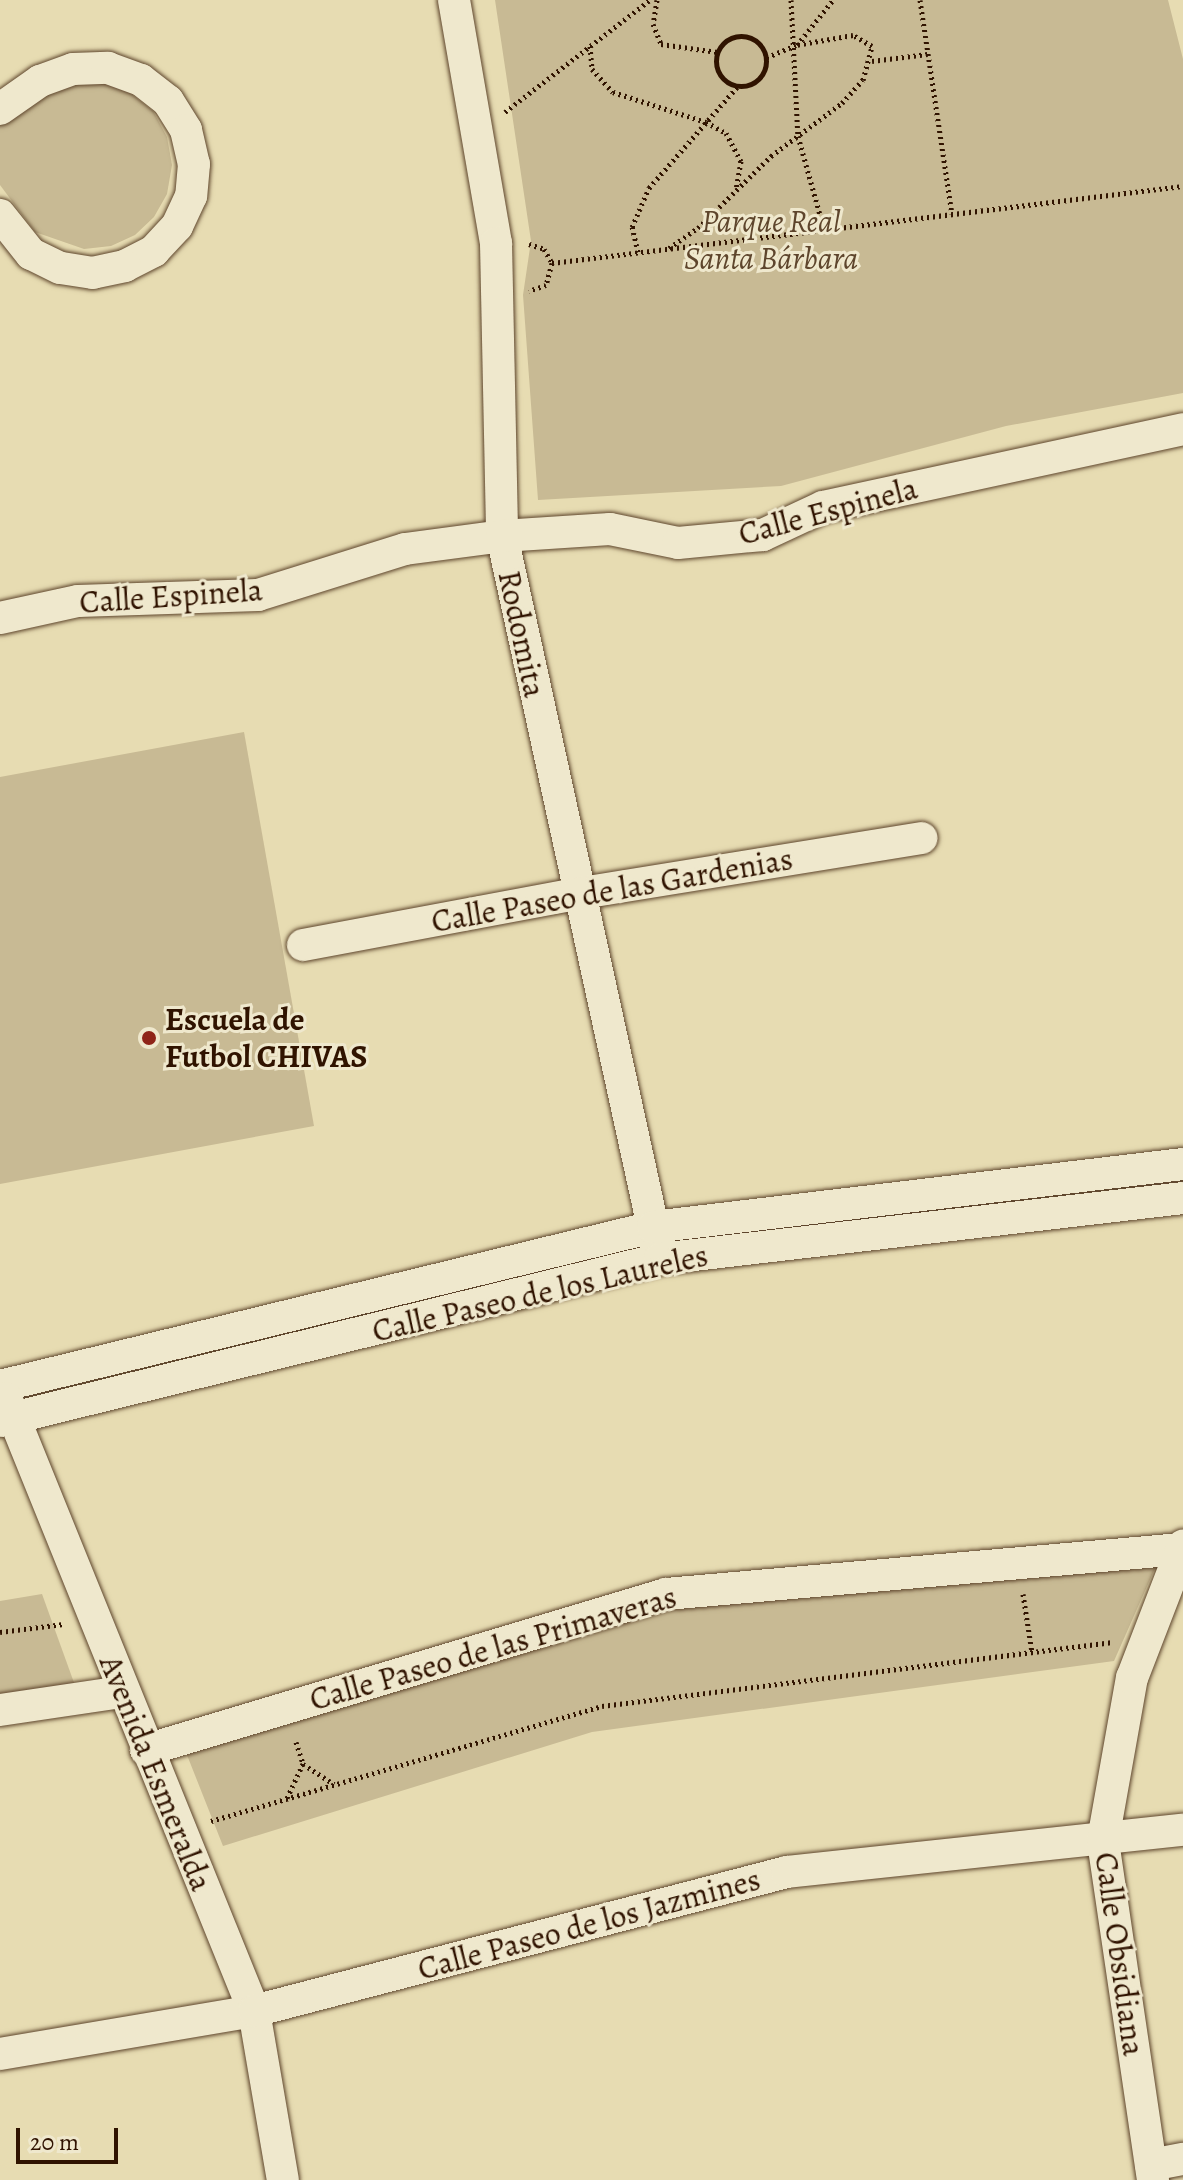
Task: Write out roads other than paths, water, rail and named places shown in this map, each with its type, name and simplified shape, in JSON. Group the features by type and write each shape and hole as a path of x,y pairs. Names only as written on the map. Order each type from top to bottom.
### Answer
{"street":[{"name":"Rodomita","path":"454,0 496,243 502,536 576,894 660,1259"},
{"path":"0,109 40,81 73,69 108,68 141,80 168,101 186,130 194,164 191,196 177,226 154,251 125,266 93,273 60,268 31,254 0,215"},
{"name":"Calle Espinela","path":"0,618 78,601 258,595 405,549 502,536 610,529 678,543 763,535 823,507 1183,429"},
{"name":"Calle Paseo de las Gardenias","path":"303,945 576,894 921,838"},
{"name":"Calle Paseo de los Laureles","path":"1,1382 653,1227 1183,1164"},
{"name":"Calle Paseo de los Laureles","path":"5,1420 660,1259 1183,1198"},
{"name":"Avenida Esmeralda","path":"1,1382 5,1420 93,1620 254,2011 283,2180"},
{"name":"Calle Obsidiana","path":"1152,2172 1103,1840 1132,1678 1182,1548"},
{"name":"Calle Paseo de las Primaveras","path":"146,1750 666,1594 1182,1548"},
{"path":"0,1710 122,1692"},
{"name":"Calle Paseo de los Jazmines","path":"0,2054 254,2011 787,1872 1183,1830"},
{"path":"1152,2172 1183,2159"}],"place":[{"name":"Escuela de Futbol CHIVAS","path":"149,1038"}],"park label":[{"name":"Parque Real Santa Bárbara","path":"771,240"}]}
